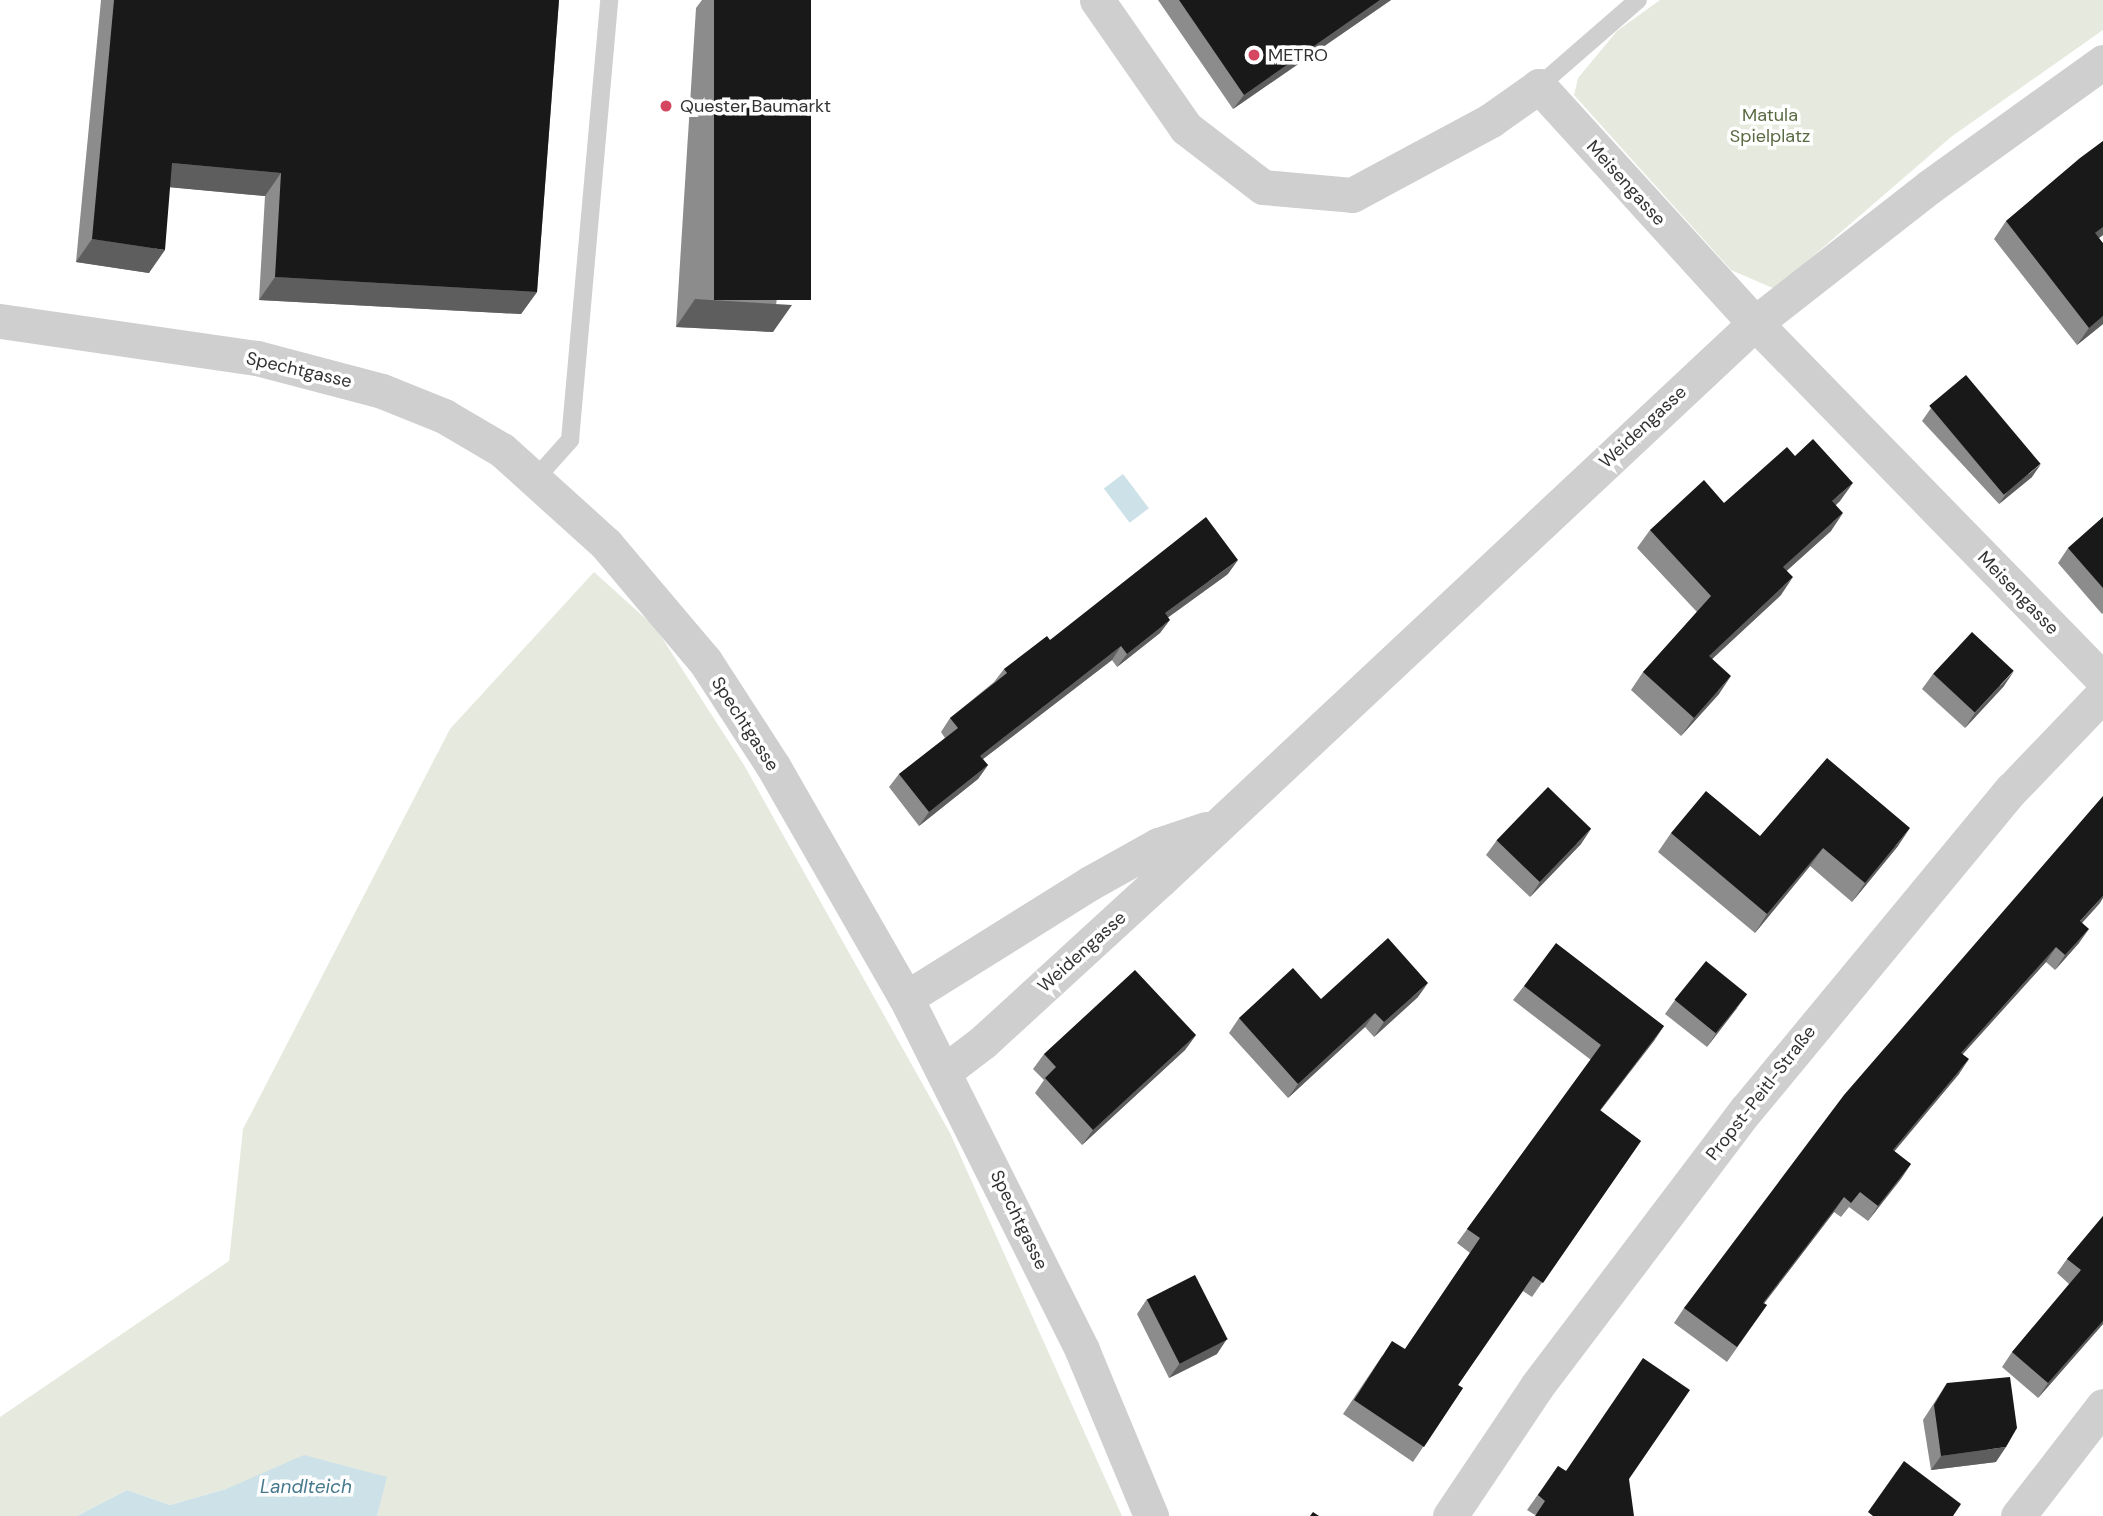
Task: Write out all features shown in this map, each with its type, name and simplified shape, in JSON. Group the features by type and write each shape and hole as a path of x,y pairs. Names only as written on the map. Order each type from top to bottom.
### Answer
{"street":[{"path":"1097,0 1186,128 1263,187 1352,195 1491,120 1539,86"},
{"name":"Weidengasse","path":"945,1071 993,1034 1755,323 1929,187 2103,62"},
{"name":"Meisengasse","path":"1539,86 1755,323 2103,680"},
{"name":"Spechtgasse","path":"0,321 257,358 344,379 415,404 475,432 537,477 606,544 705,661 773,766 906,998 945,1071 1082,1350 1151,1516"},
{"name":"Propst-Peitl-Straße","path":"1450,1516 1537,1386 1746,1110 2012,789 2103,694"},
{"name":"Weidengasse","path":"906,998 1101,877 1158,845 1213,827"},
{"path":"2018,1516 2103,1406"}],"lane":[{"path":"537,477 570,440 608,0"},
{"path":"1539,86 1638,0"}],"green space":[{"name":"Matula Spielplatz","path":"1660,0 2103,0 2103,30 1951,137 1775,289 1731,270 1574,95 1578,78 1617,31"},
{"path":"594,572 655,627 744,765 950,1133 1122,1516 377,1516 386,1477 226,1489 170,1505 127,1490 77,1516 0,1516 0,1417 229,1261 243,1129 450,729"}],"water":[{"path":"1123,474 1149,508 1130,523 1104,488"},
{"name":"Landlteich","path":"304,1455 387,1477 377,1516 77,1516 127,1490 170,1505 226,1489"}],"building":[{"path":"114,0 559,0 537,292 275,277 281,173 172,163 165,250 92,239"},
{"path":"714,0 811,0 811,300 714,300"},
{"name":"METRO","path":"1179,0 1380,0 1244,95"},
{"path":"2103,141 2103,227 2095,233 2103,243 2103,316 2089,328 2006,221"},
{"path":"1966,375 2041,464 2004,495 1929,406"},
{"path":"1813,439 1853,483 1832,501 1843,513 1783,567 1793,577 1709,656 1731,676 1694,718 1643,672 1711,596 1650,530 1704,480 1724,503 1787,447 1795,456"},
{"path":"1206,517 1238,560 1165,613 1170,620 1127,654 1121,646 980,756 988,765 929,812 899,774 958,728 950,718 1007,673 1004,669 1047,636 1050,640"},
{"path":"2103,517 2103,588 2068,548"},
{"path":"1972,632 2014,671 1975,713 1933,674"},
{"path":"1827,758 1910,828 1865,883 1823,848 1767,914 1671,833 1706,791 1760,836"},
{"path":"1548,787 1591,829 1540,882 1497,840"},
{"path":"2103,796 2103,896 2080,921 2089,929 2065,955 2056,947 1961,1053 1969,1059 1893,1150 1911,1164 1878,1206 1860,1192 1851,1203 1844,1197 1763,1303 1767,1305 1737,1347 1684,1308 1844,1095"},
{"path":"1388,938 1428,983 1384,1022 1375,1013 1298,1084 1239,1018 1293,968 1321,999"},
{"path":"1556,943 1664,1026 1600,1110 1641,1141 1543,1283 1533,1276 1458,1385 1463,1388 1424,1447 1354,1400 1392,1341 1405,1349 1480,1238 1467,1229 1601,1045 1524,986"},
{"path":"1706,961 1747,994 1716,1033 1675,1000"},
{"path":"1135,970 1196,1035 1093,1130 1045,1078 1056,1067 1044,1054"},
{"path":"2103,1216 2103,1321 2048,1383 2012,1352 2081,1270 2067,1259"},
{"path":"1195,1275 1228,1339 1180,1364 1147,1300"},
{"path":"1643,1358 1690,1390 1629,1479 1634,1516 1535,1516 1545,1501 1538,1495 1558,1466 1566,1471"},
{"path":"2010,1377 2017,1428 2006,1447 1941,1456 1934,1405 1947,1383"},
{"path":"1904,1461 1961,1504 1953,1516 1873,1516 1868,1512"}],"place":[{"name":"METRO","path":"1254,55"},
{"name":"Quester Baumarkt","path":"666,106"}]}
